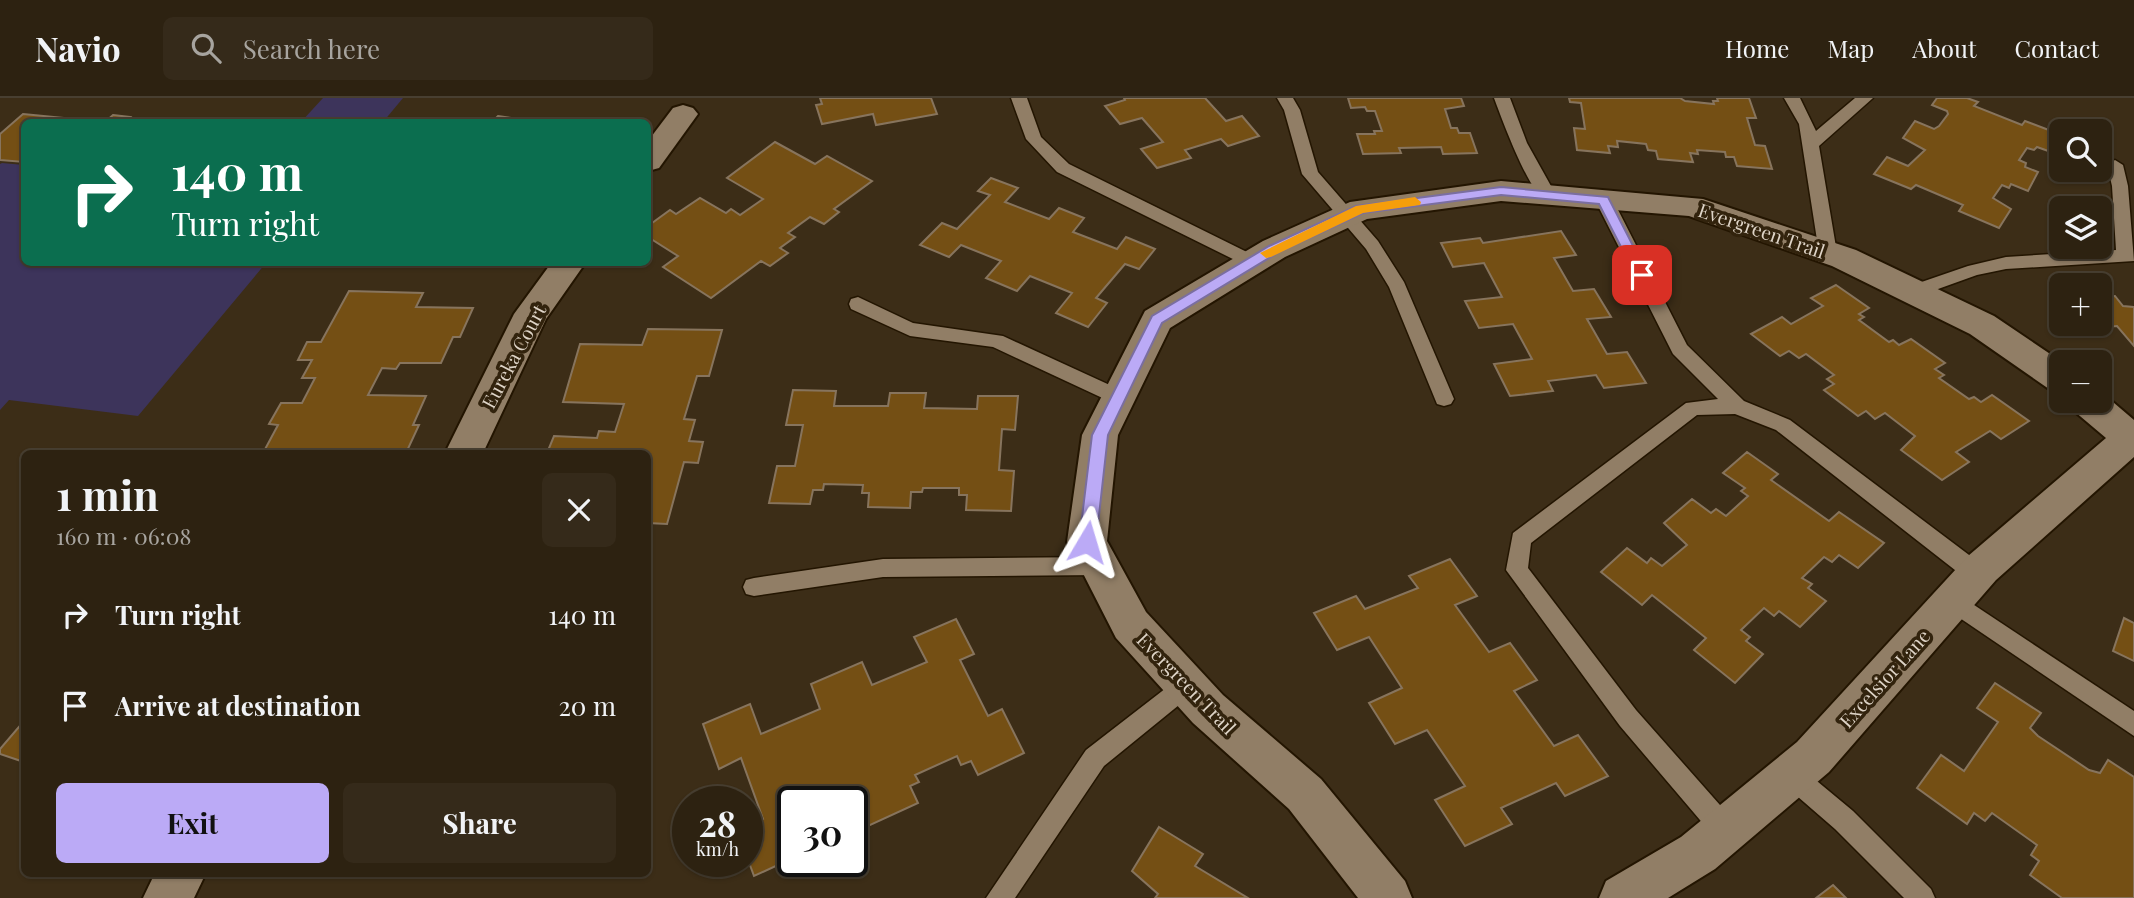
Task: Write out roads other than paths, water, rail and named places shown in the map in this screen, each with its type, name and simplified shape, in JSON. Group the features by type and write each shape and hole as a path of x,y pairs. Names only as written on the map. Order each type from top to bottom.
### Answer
{"street":[{"path":"651,157 683,114"},
{"name":"Evergreen Trail","path":"1388,898 1305,794 1208,709 1131,625 1087,542 1100,435 1157,320 1274,249 1361,209 1501,191 1692,206 1828,253 1913,292 1982,325 2049,371"},
{"name":"Eureka Court","path":"465,450 531,314 567,266"},
{"path":"2100,413 2132,441"},
{"name":"Excelsior Lane","path":"1623,898 1698,853 1813,757 1965,587 2132,441"},
{"path":"167,898 180,877"}],"lane":[{"path":"1019,98 1034,139 1063,167 1253,262"},
{"path":"1285,98 1292,110 1310,174 1372,245 1398,287 1444,399"},
{"path":"1502,98 1519,143 1547,195"},
{"path":"1792,98 1807,124 1828,253"},
{"path":"1810,145 1865,98"},
{"path":"1913,292 1974,270 2006,263 2130,255 2115,164"},
{"path":"1604,200 1680,349 1737,406 1783,425 1965,587 2134,725"},
{"path":"858,304 909,329 996,341 1118,397"},
{"path":"1726,831 1628,718 1517,570 1521,539 1693,408 1737,406"},
{"path":"754,587 883,568 1100,566"},
{"path":"999,898 1095,758 1187,685"},
{"path":"1791,775 1844,820 1923,898"}]}
